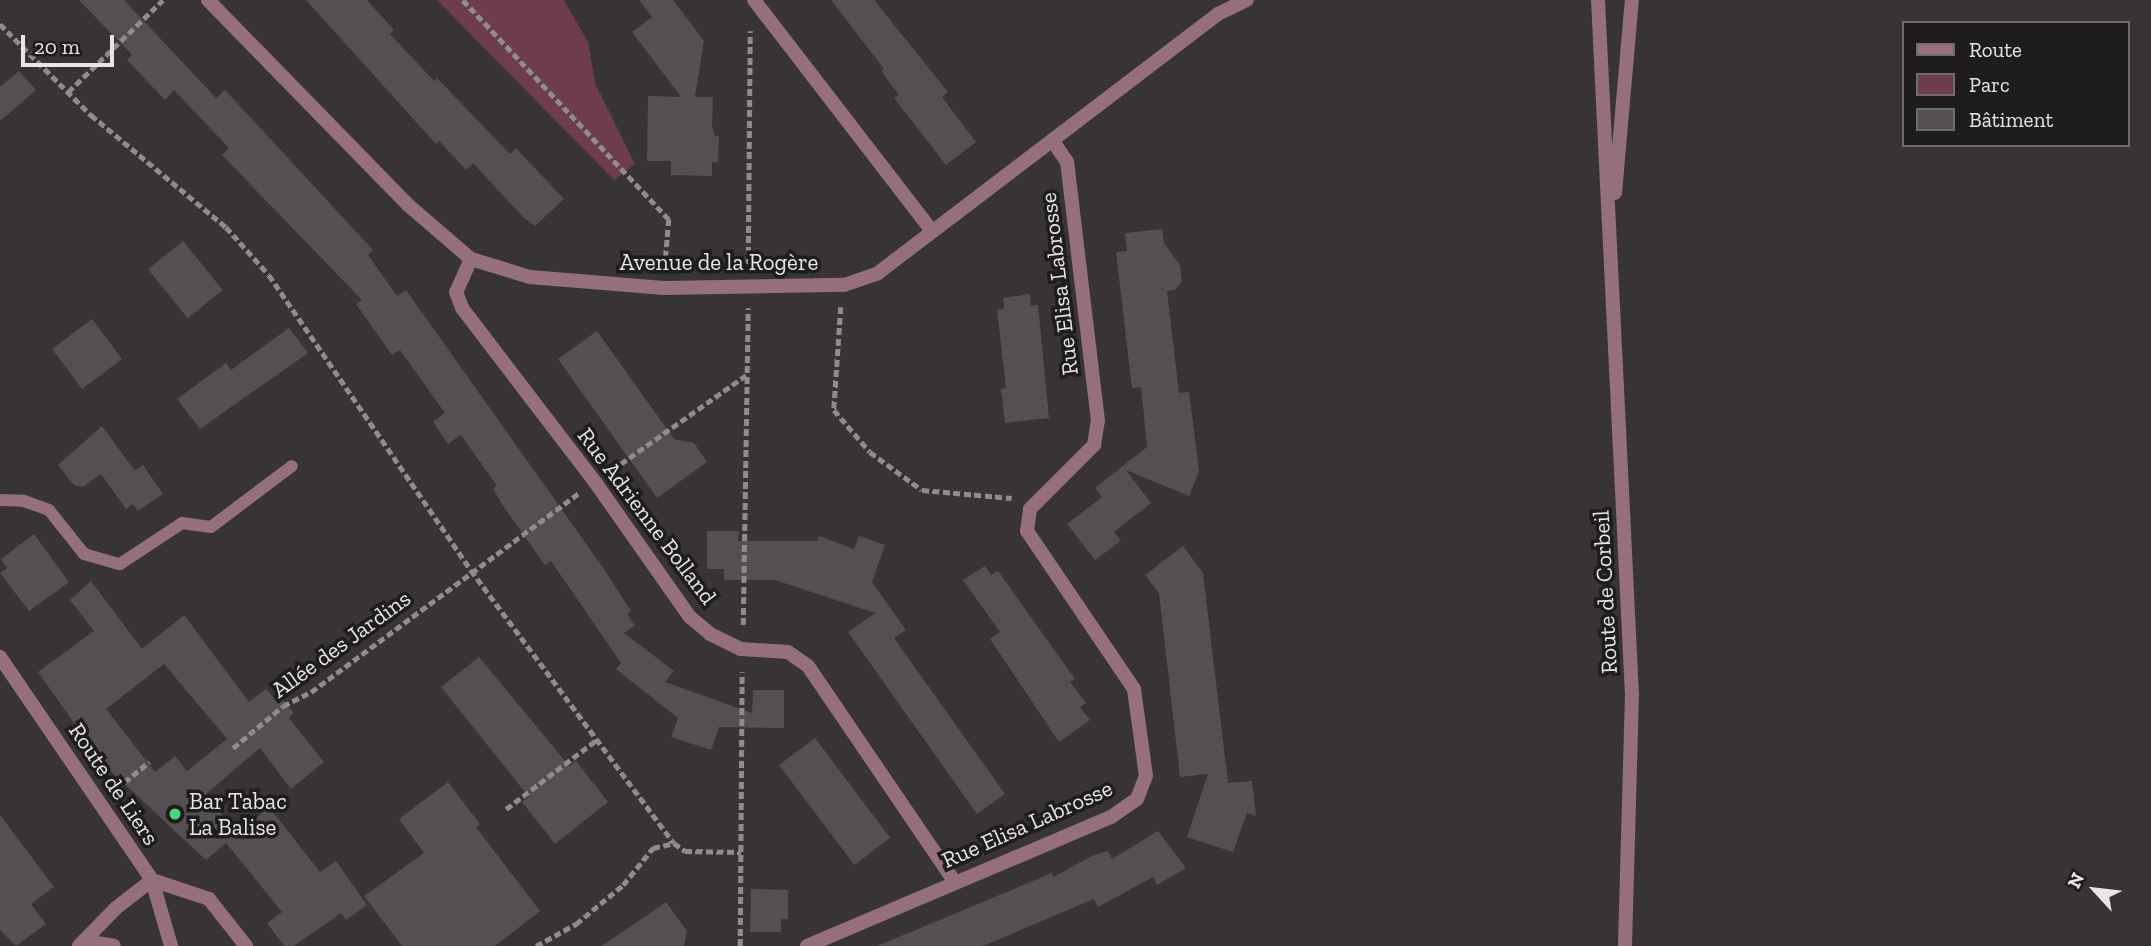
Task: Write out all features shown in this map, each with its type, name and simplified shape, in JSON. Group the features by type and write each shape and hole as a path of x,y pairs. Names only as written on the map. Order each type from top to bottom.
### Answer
{"street":[{"name":"Avenue de la Rogère","path":"208,0 407,204 471,259 530,277 664,288 844,285 878,273 1218,14 1247,0"},
{"name":"Route de Corbeil","path":"1598,0 1632,694 1625,946"},
{"name":"Route de Corbeil","path":"1611,237 1632,0"},
{"path":"759,6 932,231"},
{"name":"Rue Elisa Labrosse","path":"807,946 954,881 1111,817 1137,799 1146,776 1134,689 1027,531 1030,509 1094,444 1098,421 1067,162 1053,141"},
{"name":"Rue Adrienne Bolland","path":"471,259 456,292 473,324 595,482 690,617 710,634 741,649 788,652 808,666 954,881"},
{"name":"Route de Liers","path":"0,657 152,880 171,946"},
{"path":"82,944 152,880 209,899 246,946"},
{"path":"82,944 114,946"}],"lane":[{"path":"0,500 24,501 49,510 84,554 120,564 182,523 211,527 292,466"}],"path":[{"path":"68,93 163,0"},
{"path":"463,0 669,219 664,288"},
{"path":"740,946 741,649 751,23 759,6"},
{"path":"0,24 68,93 226,227 269,275 471,570 595,741 674,843 685,851 741,852"},
{"path":"844,285 834,410 870,452 922,490 1036,500"},
{"name":"Allée des Jardins","path":"233,748 283,706 311,692 471,570"},
{"path":"506,809 595,741"},
{"path":"99,803 149,762"},
{"path":"536,946 576,924 622,885 653,848 674,843"}],"green space":[{"path":"437,0 564,0 588,42 595,83 635,164 614,180"}],"building":[{"path":"79,0 124,0 216,98 225,90 373,250 368,255 397,296 406,290 604,569 631,611 627,614 635,626 624,633 674,671 665,682 752,713 753,690 784,690 784,728 719,727 711,750 671,737 678,718 616,669 621,663 551,561 545,565 501,503 493,488 497,486 461,435 448,444 433,422 445,413 400,350 392,355 356,304 362,300 222,155 229,148 174,90 165,100 127,60 132,55"},
{"path":"306,0 367,0 394,30 390,34 434,81 437,78 510,154 516,148 564,199 535,226 523,217 473,163 466,170 439,141 436,144"},
{"path":"639,0 673,0 704,41 695,97 713,97 712,126 715,136 719,136 718,162 712,162 712,176 671,175 671,161 647,161 648,96 681,97 632,32 652,17"},
{"path":"831,0 874,0 948,92 942,97 976,142 946,165 894,98 899,95 881,71 884,69"},
{"path":"19,71 36,90 0,121 0,87"},
{"path":"1162,229 1164,243 1180,265 1182,281 1175,290 1167,291 1179,393 1189,392 1199,471 1189,496 1126,470 1151,503 1114,532 1121,541 1095,560 1067,524 1102,497 1095,488 1147,447 1141,387 1132,388 1116,252 1127,251 1125,233"},
{"path":"183,241 223,290 188,318 148,269"},
{"path":"1030,294 1031,306 1038,305 1049,418 1005,423 1001,389 1006,388 997,310 1004,309 1003,298"},
{"path":"92,319 122,359 82,389 52,349"},
{"path":"289,328 308,353 200,429 177,399 226,363 231,370"},
{"path":"597,331 674,439 694,443 707,462 657,498 558,359"},
{"path":"102,426 135,471 143,465 163,494 138,511 133,504 126,509 101,474 83,487 74,485 58,465"},
{"path":"707,531 739,531 738,541 817,541 819,536 854,549 859,536 885,545 872,582 906,630 894,638 1005,794 977,814 848,632 875,613 775,580 724,580 724,569 707,569"},
{"path":"34,534 69,582 29,611 0,573 7,568 1,559"},
{"path":"1183,546 1203,573 1228,783 1252,781 1256,816 1247,813 1233,852 1187,837 1208,774 1180,777 1159,593 1145,575"},
{"path":"985,566 991,575 998,571 1075,679 1070,682 1086,703 1080,707 1090,720 1059,742 990,639 1000,632 963,580"},
{"path":"91,581 142,649 184,615 249,702 266,689 273,697 279,695 294,713 289,718 324,762 291,789 260,748 206,794 237,834 269,807 320,872 336,861 367,905 346,920 341,913 294,946 284,946 267,923 282,912 226,843 206,860 103,764 38,672 94,631 70,600","holes":["164,664 227,739 187,771 175,756 155,772 106,709"]},
{"path":"479,657 569,766 576,761 608,802 555,844 522,802 529,797 441,687"},
{"path":"815,738 890,838 854,865 779,765"},
{"path":"448,782 480,824 476,827 540,911 495,946 402,946 364,896 424,853 399,819"},
{"path":"0,815 54,887 31,904 46,924 16,946 0,930"},
{"path":"1158,831 1186,868 1157,885 1153,877 1098,907 1094,899 983,946 877,946 1052,873 1053,877 1094,855 1108,851 1112,859"},
{"path":"751,889 788,890 788,919 781,919 781,932 750,932"},
{"path":"666,902 687,931 684,946 602,946"}],"place":[{"name":"Bar Tabac La Balise","path":"175,814"}]}
